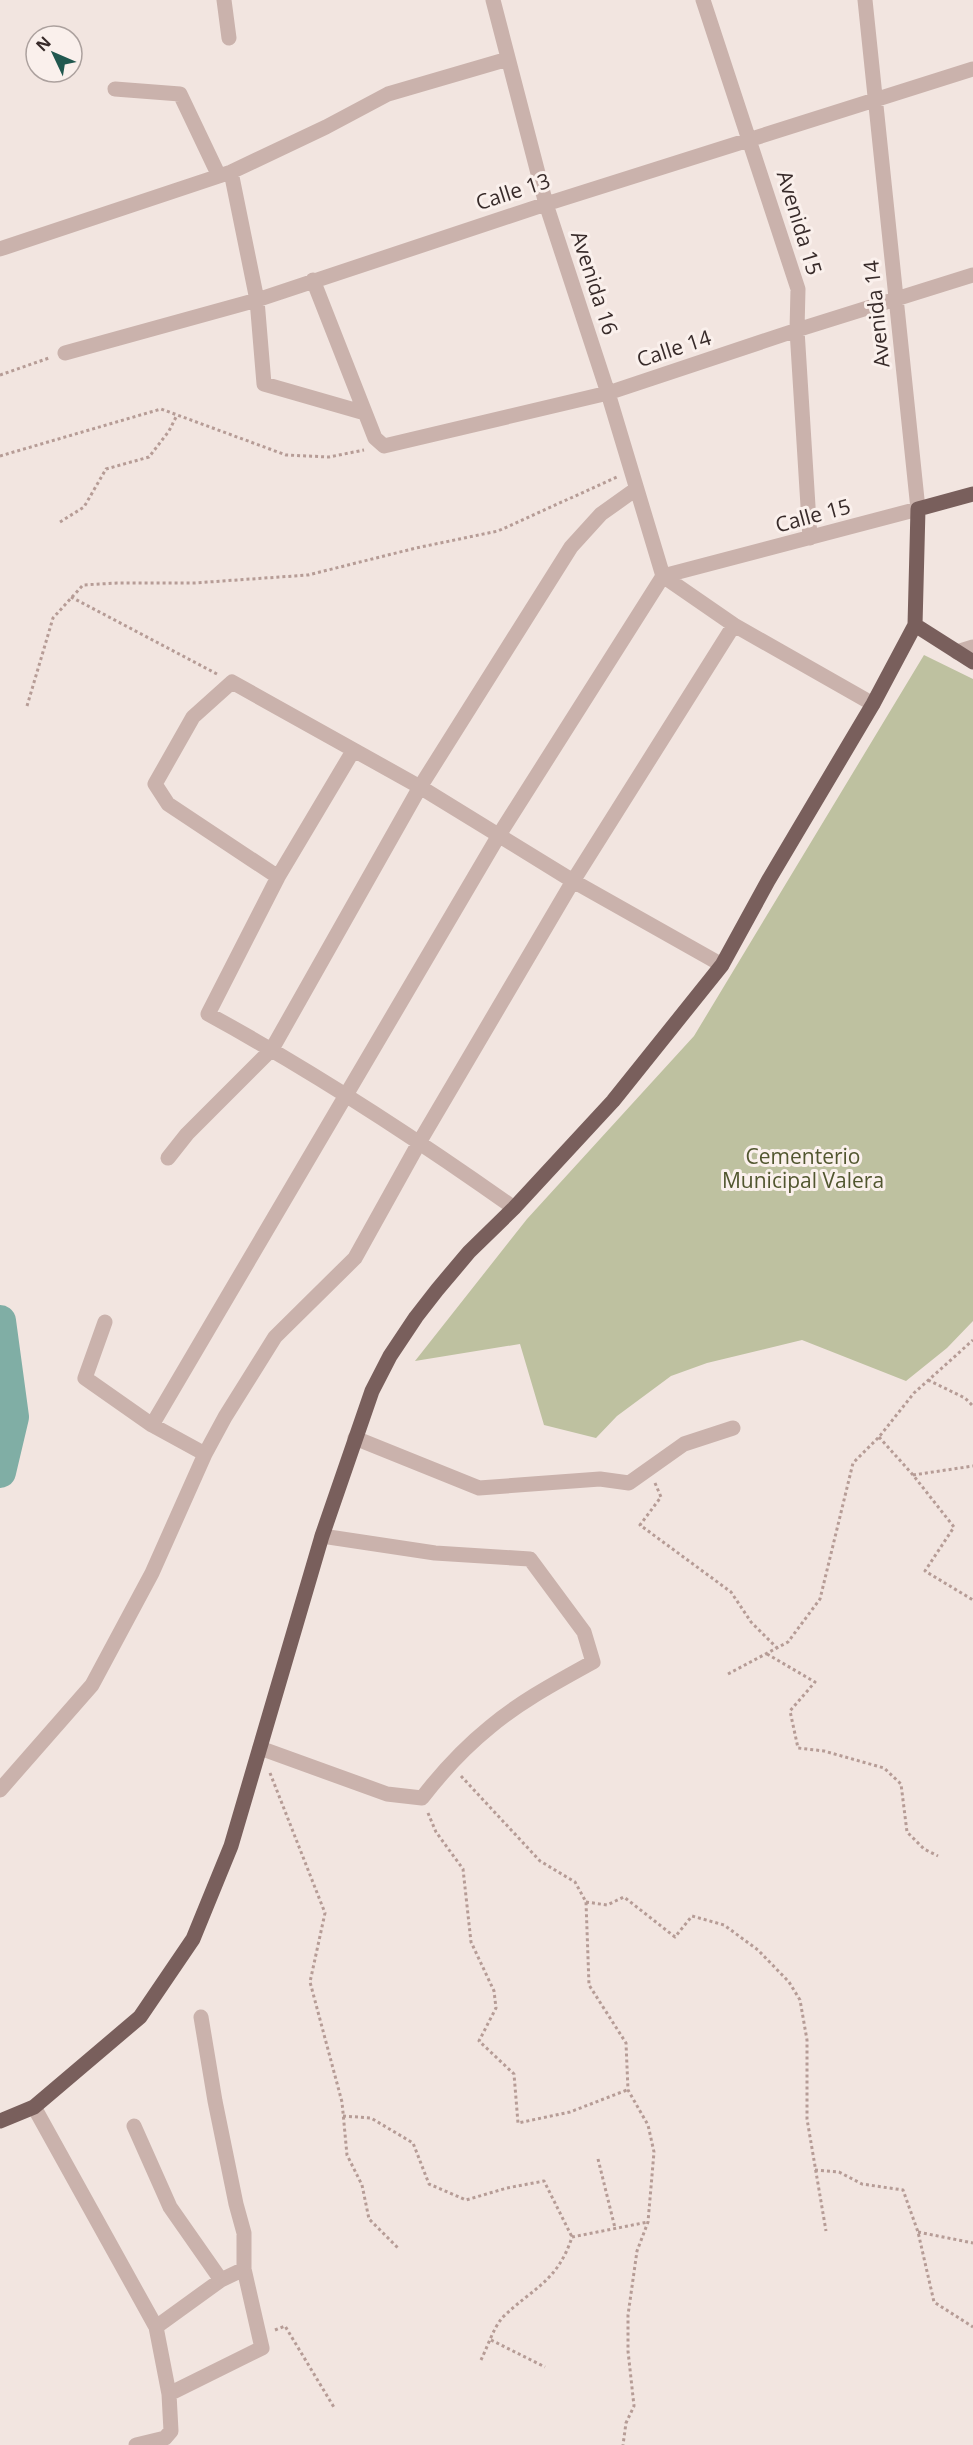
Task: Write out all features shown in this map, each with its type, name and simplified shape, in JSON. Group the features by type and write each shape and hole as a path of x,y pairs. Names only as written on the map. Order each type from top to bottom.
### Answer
{"main road":[{"name":"Calle 15","path":"918,509 973,494"},
{"name":"Avenida 14","path":"915,626 918,509"},
{"path":"0,2121 34,2107 140,2017 193,1940 231,1846 322,1536 355,1438 372,1391 390,1356 416,1317 469,1252 514,1208 613,1101 722,965 768,881 873,704 915,626 973,663"}],"street":[{"path":"224,0 229,38"},
{"name":"Avenida 16","path":"493,0 546,204 608,393 663,576"},
{"name":"Avenida 15","path":"704,0 798,289 797,330 810,538"},
{"name":"Avenida 14","path":"865,0 918,509"},
{"path":"0,249 225,174 326,127 388,94 508,59"},
{"name":"Calle 13","path":"65,353 257,300 546,204 973,69"},
{"path":"115,89 180,94 225,174 257,300 264,384 365,413"},
{"name":"Calle 14","path":"384,446 608,393 797,330 973,275"},
{"path":"314,280 375,438 384,446"},
{"path":"168,1158 187,1134 272,1049 420,786 571,547 600,514 636,489"},
{"name":"Calle 15","path":"663,576 918,509"},
{"path":"152,1425 499,835 663,576 734,625 873,704"},
{"path":"0,1790 92,1685 152,1573 205,1454 275,1337 355,1258 420,1141 573,881 734,625"},
{"path":"957,652 973,647"},
{"path":"278,877 168,804 155,784 193,717 232,682 353,751 420,786 573,881 722,965"},
{"path":"353,751 278,877 208,1014 347,1094 420,1141 514,1208"},
{"path":"105,1322 85,1378 152,1425 205,1454"},
{"path":"355,1438 479,1488 600,1479 629,1483 684,1444 733,1428"},
{"path":"260,1749 387,1794 422,1798 449,1764 490,1727 540,1691 593,1662 584,1632 530,1559 435,1553 322,1536"},
{"path":"169,2394 262,2348 244,2269 244,2233 215,2101 201,2018"},
{"path":"34,2107 156,2327 169,2394 171,2431 169,2436 136,2445"},
{"path":"134,2126 170,2207 221,2280"},
{"path":"156,2327 221,2280 244,2269"}],"path":[{"path":"0,375 65,353"},
{"path":"0,456 161,409 286,455 330,457 384,446"},
{"path":"60,522 84,507 106,469 149,457 169,431 177,415"},
{"path":"27,706 52,618 83,585 194,583 309,575 498,531 630,470"},
{"path":"71,597 232,682"},
{"path":"729,1674 788,1642 820,1599 853,1463 879,1437 914,1393 973,1340"},
{"path":"928,1380 964,1398 973,1406"},
{"path":"879,1437 954,1527 925,1571 973,1600"},
{"path":"913,1475 973,1466"},
{"path":"644,1471 656,1484 661,1497 640,1526 731,1592 751,1622 777,1648"},
{"path":"767,1654 815,1682 790,1711 798,1748 824,1751 884,1768 901,1784 907,1832 924,1849 939,1856"},
{"path":"260,1749 325,1913 309,1982 342,2102 347,2155 362,2185 369,2219 399,2249"},
{"path":"449,1764 540,1861 575,1882 586,1902 589,1984 626,2043 628,2090 648,2125 654,2152 648,2222 637,2251 628,2315 628,2351 634,2406 626,2422 623,2445"},
{"path":"422,1798 436,1832 463,1869 471,1942 494,1991 496,2008 479,2041 514,2074 518,2123 570,2112 628,2090"},
{"path":"586,1902 607,1905 624,1897 675,1937 693,1916 724,1925 758,1950 789,1982 800,2000 807,2040 807,2120 826,2231"},
{"path":"344,2116 371,2118 413,2143 429,2184 466,2200 507,2188 544,2181 572,2237 565,2258 547,2282 501,2320 481,2360"},
{"path":"598,2159 615,2228"},
{"path":"815,2170 839,2172 862,2184 903,2190 918,2232 934,2302 973,2327"},
{"path":"572,2237 648,2222"},
{"path":"918,2232 973,2242"},
{"path":"259,2335 285,2326 335,2409"},
{"path":"490,2340 546,2367"}],"green space":[{"name":"Cementerio Municipal Valera","path":"924,655 973,679 973,1321 947,1348 906,1381 802,1340 707,1363 671,1376 617,1416 596,1438 544,1425 520,1344 415,1361 527,1219 694,1036"}],"waterway":[{"path":"0,1321 13,1417 0,1472"}]}
